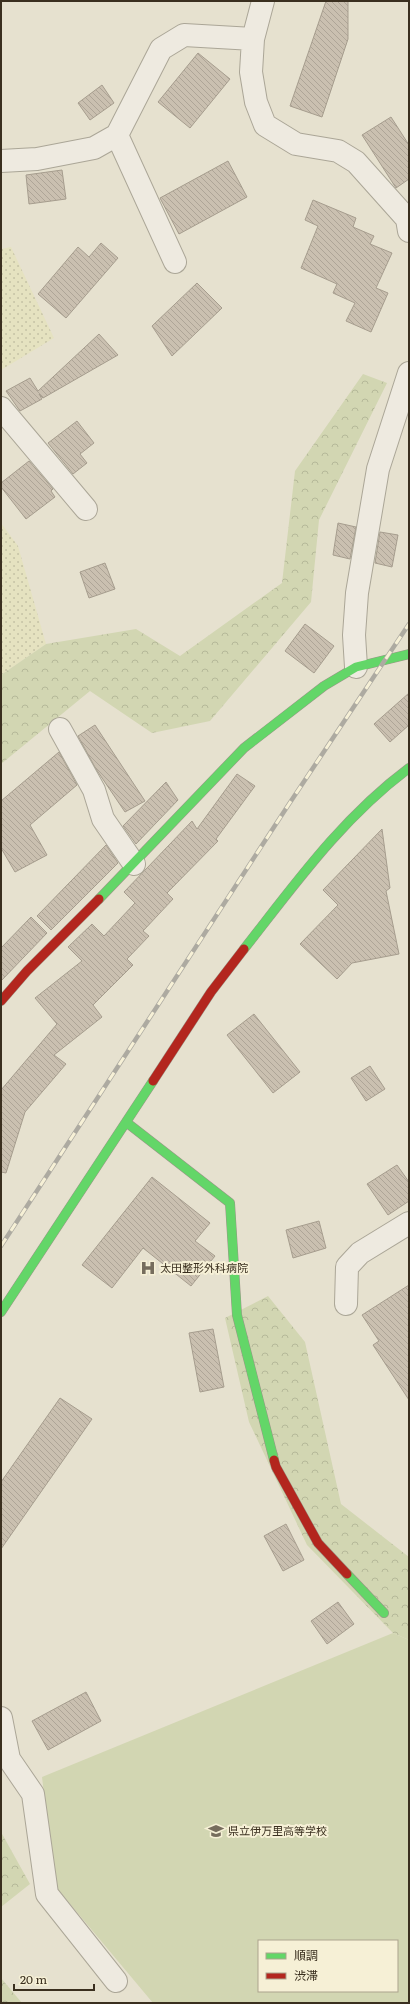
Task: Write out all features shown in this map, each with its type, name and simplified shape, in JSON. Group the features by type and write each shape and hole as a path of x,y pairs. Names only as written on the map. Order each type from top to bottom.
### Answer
{"street":[{"path":"263,1 253,39 251,72 256,102 265,125 296,144 338,151 356,162 407,219 409,231"},
{"path":"1,161 37,159 94,148 116,135 160,49 184,35 253,39"},
{"path":"116,135 175,262"},
{"path":"356,667 354,635 357,593 378,469 409,373"},
{"path":"1,408 86,509"},
{"path":"1,1001 27,971 134,864 244,748 324,686 356,667 409,654"},
{"path":"60,729 94,790 103,819 134,864"},
{"path":"1,1312 211,992 322,849 385,786 409,768"},
{"path":"126,1122 230,1202 237,1315 276,1467 318,1544 384,1613"},
{"path":"346,1304 347,1267 360,1253 409,1222"},
{"path":"1,1718 9,1759 33,1794 47,1894 116,1981"}],"shaded area":[{"path":"11,247 54,338 1,370 1,249"},
{"path":"1,523 18,546 46,644 1,675"}],"green space":[{"path":"363,374 387,383 319,520 311,602 210,721 152,733 90,691 1,764 1,675 46,644 136,629 180,656 282,583 295,471"},
{"path":"268,1296 305,1342 341,1504 409,1557 409,1640 393,1633 307,1545 249,1422 225,1318"},
{"name":"県立伊万里高等学校","path":"393,1633 409,1640 409,2003 153,2003 55,1886 42,1777"},
{"path":"1,1832 30,1884 1,1907"},
{"path":"1,1978 22,2003 1,2003"}],"building":[{"path":"326,1 348,1 348,39 322,117 290,106"},
{"path":"198,53 230,79 190,128 158,102"},
{"path":"102,85 114,103 90,120 78,103"},
{"path":"391,117 409,145 409,179 396,188 362,135"},
{"path":"228,161 247,197 179,234 160,198"},
{"path":"62,170 66,199 29,204 26,175"},
{"path":"313,200 356,218 353,227 374,236 370,244 392,253 376,288 388,293 371,332 346,321 355,303 333,293 337,284 301,268 318,226 305,220"},
{"path":"101,243 118,258 66,318 38,294 78,247 89,257"},
{"path":"197,283 222,308 172,356 152,326"},
{"path":"99,334 118,355 43,398 39,394 42,399 20,411 6,391 30,378 38,391"},
{"path":"77,421 94,443 80,454 87,463 73,474 48,443"},
{"path":"29,461 53,489 51,491 55,497 26,519 1,487 1,483"},
{"path":"338,523 356,527 350,559 333,555"},
{"path":"380,532 398,535 392,567 375,563"},
{"path":"105,563 115,589 89,598 80,572"},
{"path":"305,624 334,646 314,673 285,651"},
{"path":"409,693 409,725 390,742 374,724"},
{"path":"95,725 145,801 125,812 96,769 78,736"},
{"path":"59,752 77,785 30,825 47,855 15,872 1,848 1,801"},
{"path":"237,774 255,786 216,839 218,841 167,893 173,899 143,931 149,936 127,959 133,965 93,1005 102,1017 54,1055 66,1064 25,1112 6,1173 1,1172 1,1090 57,1024 35,998 82,961 68,947 92,924 104,936 135,903 124,892 192,821 197,829"},
{"path":"166,782 178,800 136,844 123,826"},
{"path":"382,829 390,888 386,891 399,954 352,963 337,979 300,944 338,905 323,890"},
{"path":"106,845 118,863 51,930 37,916"},
{"path":"31,917 47,933 1,981 1,948"},
{"path":"254,1014 300,1072 273,1093 227,1035"},
{"path":"370,1066 385,1089 366,1101 351,1078"},
{"path":"397,1165 409,1182 409,1201 388,1215 367,1184"},
{"path":"152,1177 210,1223 195,1241 215,1256 191,1286 143,1248 112,1288 82,1265"},
{"path":"319,1221 326,1248 293,1258 286,1230"},
{"path":"409,1285 409,1400 373,1345 379,1341 362,1315"},
{"path":"213,1329 224,1387 200,1392 189,1333"},
{"path":"60,1398 92,1419 1,1549 1,1482"},
{"path":"286,1524 304,1560 283,1571 264,1536"},
{"path":"338,1602 354,1624 327,1644 311,1621"},
{"path":"86,1692 101,1721 48,1750 32,1721"}],"railway":[{"path":"1,1246 289,804 409,624"}],"traffic: fast":[{"path":"99,899 244,748 324,686 356,667 409,654"},
{"path":"244,949 320,853 362,808 409,768"},
{"path":"1,1312 153,1081"},
{"path":"126,1122 230,1203 237,1315 274,1460"},
{"path":"347,1574 384,1613"}],"traffic: jam":[{"path":"1,1001 27,971 99,899"},
{"path":"153,1081 211,992 244,949"},
{"path":"274,1460 276,1467 318,1543 347,1574"}],"place":[{"name":"太田整形外科病院","path":"148,1268"},
{"name":"県立伊万里高等学校","path":"216,1831"}]}
